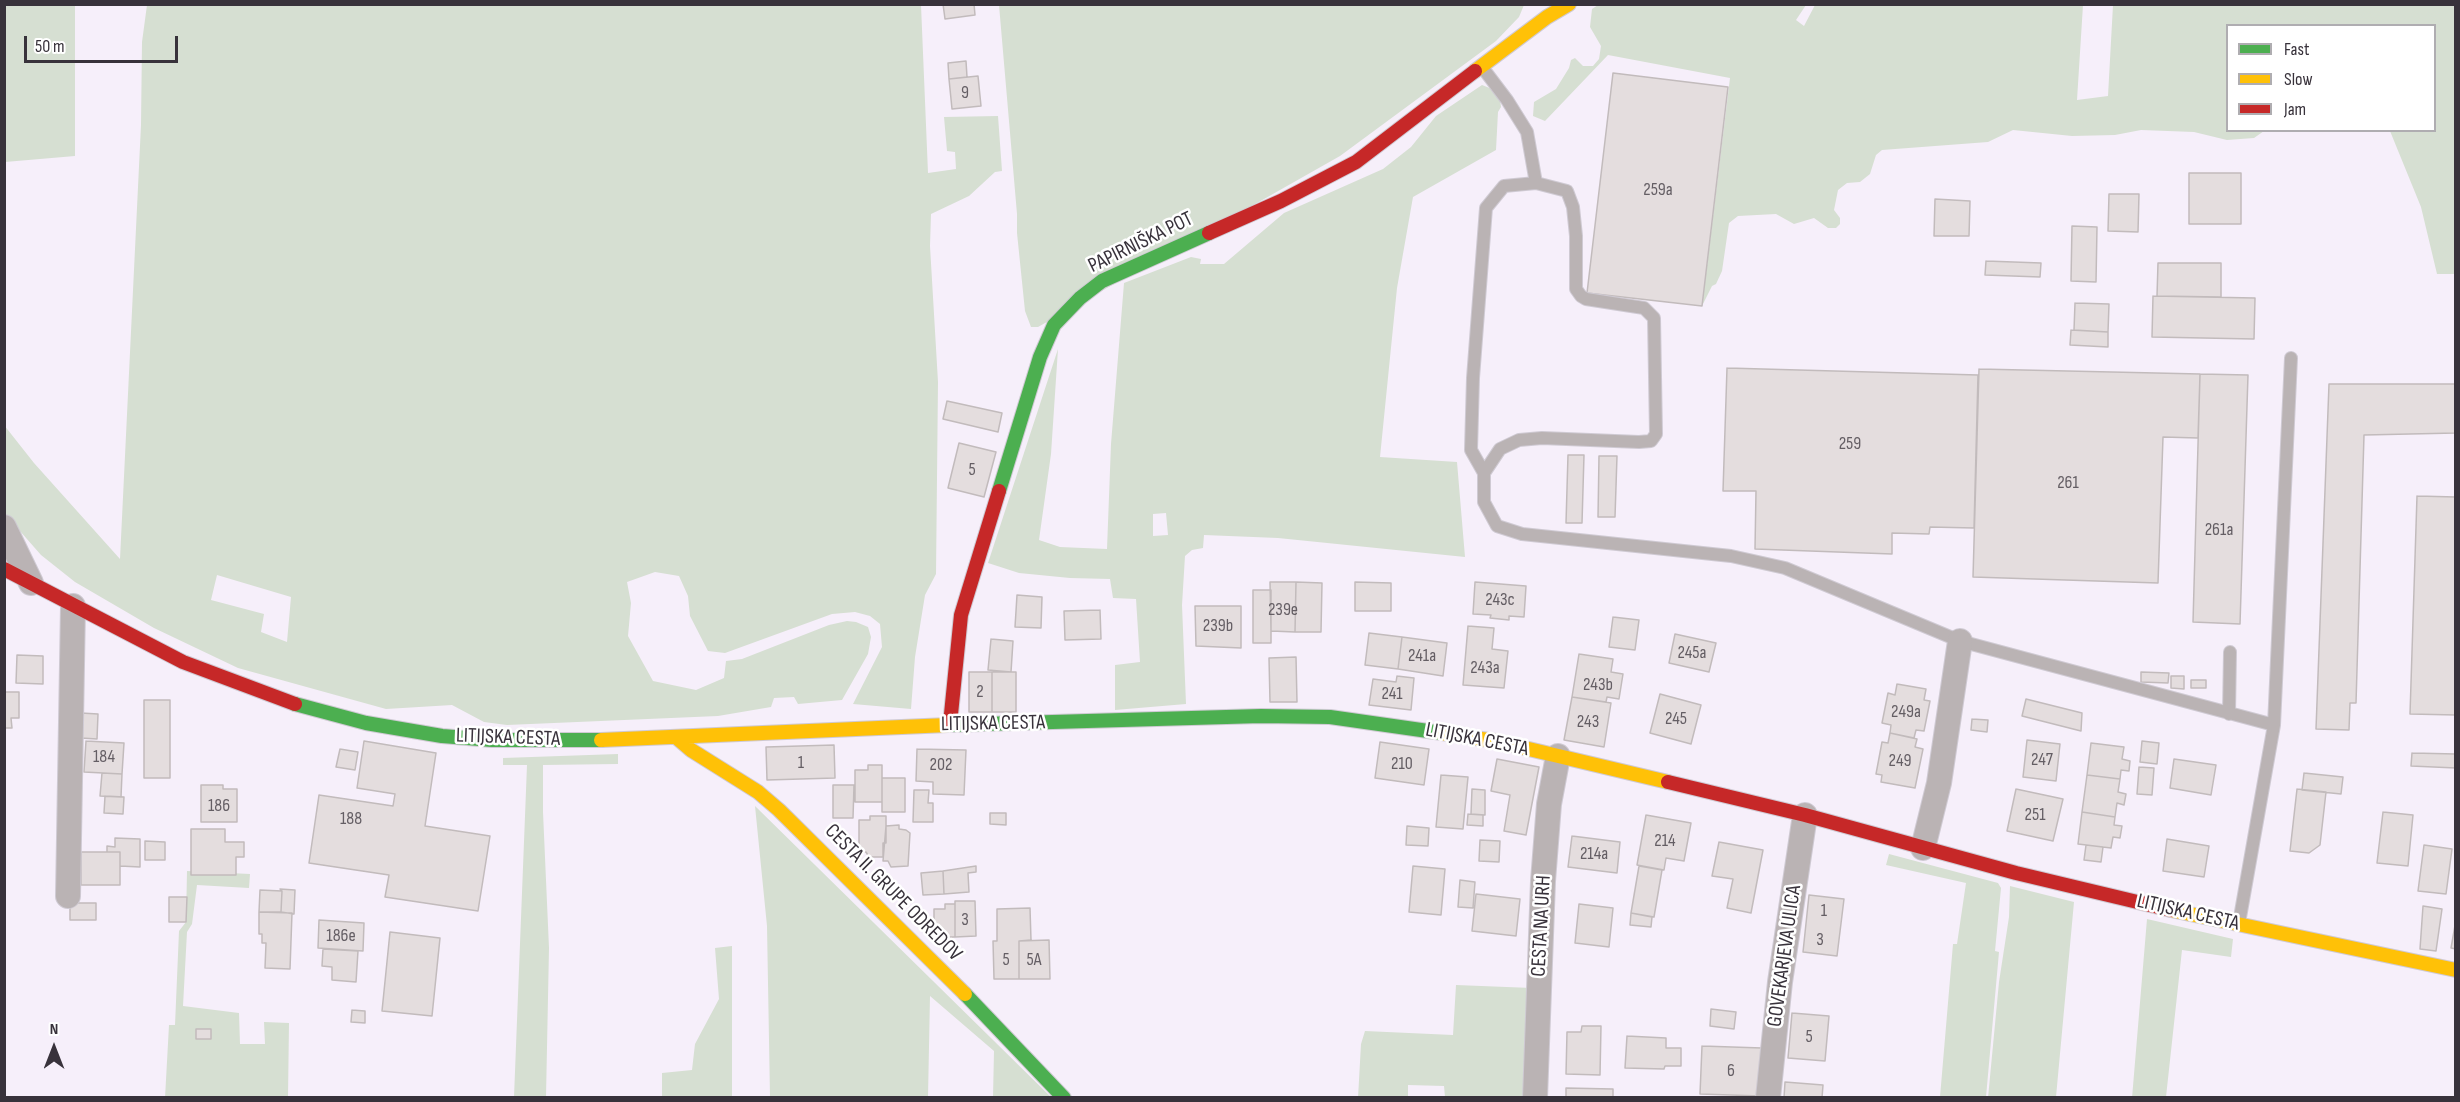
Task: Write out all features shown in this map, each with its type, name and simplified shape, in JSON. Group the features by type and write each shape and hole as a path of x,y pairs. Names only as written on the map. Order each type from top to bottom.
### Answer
{"main road":[{"name":"PAPIRNIŠKA POT","path":"950,724 962,615 1040,357 1054,325 1080,298 1102,281 1281,201 1356,162 1420,116 1481,66 1569,4"},
{"name":"LITIJSKA CESTA","path":"4,569 183,662 300,705 366,723 442,736 492,740 677,738 950,724 1098,722 1261,716 1330,717 1495,741 1805,815 2027,875 2238,924 2456,970"},
{"name":"CESTA II. GRUPE ODREDOV","path":"677,738 691,750 749,786 779,810 991,1019 1064,1098"}],"street":[{"path":"4,527 31,583"},
{"path":"68,896 73,606"},
{"path":"1923,848 1939,783 1960,641"},
{"name":"CESTA NA URH","path":"1534,1098 1543,881 1549,804 1558,756"},
{"name":"GOVEKARJEVA ULICA","path":"1768,1098 1780,982 1805,815"}],"lane":[{"path":"1481,66 1507,100 1527,132 1536,183"},
{"path":"1484,473 1500,449 1519,440 1542,438 1639,442 1651,441 1656,434 1654,318 1644,308 1581,296 1576,289 1576,236 1567,191 1536,183 1504,186 1486,208 1473,378 1471,450 1484,473 1484,502 1497,526 1522,534 1731,556 1785,568 1960,641 2274,725"},
{"path":"2238,924 2274,725 2290,358"},
{"path":"2229,714 2230,652"}],"shaded area":[{"path":"5,4 75,5 75,156 5,162"},
{"path":"147,5 921,5 928,173 956,169 955,152 947,151 944,117 998,116 1002,171 995,172 969,196 931,214 930,246 938,382 936,574 925,595 915,657 911,709 853,704 882,647 880,624 870,616 855,612 832,614 725,653 708,651 690,616 688,596 679,576 655,572 627,582 631,603 628,636 653,681 696,690 724,678 726,661 742,659 829,625 847,621 868,627 871,637 868,654 842,700 798,704 794,697 774,698 771,707 718,716 507,725 484,722 452,705 386,709 238,668 154,628 75,582 41,555 5,514 4,425 34,463 120,559 141,125 142,42","holes":["217,575 291,597 287,642 261,632 264,614 211,600"]},
{"path":"999,5 1524,5 1519,17 1496,41 1340,156 1038,327 1031,327 1025,311 1017,233"},
{"path":"1598,5 1806,5 1796,20 1804,26 1815,5 2083,5 2077,100 2108,96 2113,5 2455,5 2455,274 2437,274 2421,207 2390,132 2436,132 2436,24 2226,24 2226,132 2263,132 2254,138 2227,140 2194,132 2141,130 2115,135 2072,136 2013,130 1988,142 1882,150 1876,155 1870,174 1860,182 1847,183 1838,190 1834,210 1840,218 1840,224 1836,228 1828,228 1814,218 1794,224 1776,214 1738,216 1729,223 1722,271 1702,306 1730,78 1608,55 1545,121 1533,116 1534,102 1556,89 1569,68 1571,60 1575,58 1583,66 1593,66 1599,59 1601,46 1590,27 1592,9"},
{"path":"1482,85 1492,89 1500,100 1496,150 1413,197 1397,288 1380,457 1457,462 1465,557 1278,538 1204,535 1203,548 1192,550 1185,556 1182,605 1186,704 1115,710 1115,665 1140,662 1136,599 1113,598 1110,579 1019,573 988,563 1058,349 1051,454 1039,540 1060,547 1107,549 1111,444 1124,283 1191,257 1201,259 1200,264 1224,264 1284,213 1383,169 1411,147 1436,116","holes":["1166,513 1168,535 1153,536 1153,514"]},
{"path":"618,754 618,764 543,765 549,948 546,1097 514,1097 527,765 503,765 503,758"},
{"path":"755,806 1051,1097 993,1097 994,1051 930,996 928,1097 770,1097 767,926"},
{"path":"1889,854 1998,883 2001,888 1995,951 1999,952 1986,1097 1940,1097 1953,944 1957,944 1966,883 1886,865"},
{"path":"187,871 250,874 249,888 197,885 192,924 187,932 183,1006 239,1013 240,1044 265,1044 264,1022 289,1023 288,1097 165,1098 169,1025 175,1025 179,931 186,922"},
{"path":"2010,886 2074,902 2056,1097 1988,1098 1999,982 2009,917"},
{"path":"2147,919 2233,939 2231,957 2182,950 2166,1097 2132,1098"},
{"path":"732,946 732,1097 662,1097 662,1073 692,1070 695,1044 719,999 715,948"},
{"path":"1456,985 1532,988 1528,1097 1445,1097 1444,1086 1408,1085 1408,1097 1358,1098 1361,1044 1365,1031 1453,1035"}],"building":[{"path":"943,4 974,4 975,15 945,19"},
{"path":"966,61 967,77 949,79 948,63"},
{"path":"1613,73 1728,87 1702,306 1587,293"},
{"path":"978,76 981,106 952,109 949,79"},
{"path":"2189,173 2241,173 2241,224 2189,224"},
{"path":"2109,194 2139,194 2138,232 2108,231"},
{"path":"1935,199 1970,201 1969,236 1934,236"},
{"path":"2072,226 2097,227 2096,282 2071,281"},
{"path":"1986,261 2041,263 2040,277 1985,275"},
{"path":"2158,263 2221,263 2221,297 2157,296"},
{"path":"2153,296 2255,298 2254,339 2152,337"},
{"path":"2075,303 2109,304 2108,332 2074,330"},
{"path":"2071,330 2108,332 2108,347 2070,345"},
{"path":"1727,368 1978,375 1974,528 1930,527 1929,534 1892,533 1892,554 1755,549 1756,491 1723,491"},
{"path":"1979,369 2200,374 2198,438 2163,437 2158,583 1973,577"},
{"path":"2200,374 2248,375 2240,624 2193,622"},
{"path":"2329,384 2456,384 2456,433 2364,435 2356,703 2350,703 2349,730 2316,729"},
{"path":"947,401 1002,413 998,432 943,419"},
{"path":"959,443 996,452 984,497 948,488"},
{"path":"1568,455 1584,455 1582,523 1566,523"},
{"path":"1599,456 1617,456 1615,517 1598,517"},
{"path":"2417,496 2456,497 2456,715 2410,714"},
{"path":"1270,582 1296,582 1295,632 1271,631"},
{"path":"1296,582 1322,583 1321,632 1295,632"},
{"path":"1355,582 1391,583 1391,611 1355,611"},
{"path":"1475,582 1526,586 1524,617 1509,616 1509,620 1490,618 1491,615 1473,614"},
{"path":"1253,590 1271,590 1271,643 1253,643"},
{"path":"1017,595 1042,597 1041,628 1015,627"},
{"path":"1195,606 1241,606 1241,648 1196,646"},
{"path":"1100,610 1101,639 1065,640 1064,611"},
{"path":"1613,617 1639,620 1635,650 1609,647"},
{"path":"1468,626 1494,628 1492,649 1508,651 1504,688 1463,685"},
{"path":"1369,633 1402,637 1398,669 1365,665"},
{"path":"1675,634 1716,643 1709,672 1669,663"},
{"path":"1402,637 1447,643 1443,676 1398,669"},
{"path":"991,639 1013,641 1011,672 988,670"},
{"path":"1579,654 1613,659 1611,672 1623,674 1619,699 1607,697 1606,702 1572,697"},
{"path":"17,655 43,656 43,684 16,683"},
{"path":"1296,657 1297,702 1270,702 1269,658"},
{"path":"969,672 992,672 992,712 969,712"},
{"path":"992,672 1016,672 1016,712 992,712"},
{"path":"2141,672 2169,673 2168,683 2141,682"},
{"path":"1397,676 1414,678 1411,710 1369,705 1373,679 1396,682"},
{"path":"2171,676 2184,676 2184,689 2171,688"},
{"path":"2191,680 2206,680 2206,688 2191,688"},
{"path":"1897,684 1926,689 1924,700 1930,701 1924,731 1916,730 1914,738 1890,733 1891,725 1882,723 1888,693 1895,695"},
{"path":"4,692 19,692 19,718 11,718 12,728 4,728"},
{"path":"1660,694 1701,705 1691,744 1650,733"},
{"path":"1572,697 1611,703 1604,747 1564,740"},
{"path":"2026,699 2082,713 2081,731 2022,716"},
{"path":"144,700 170,700 170,778 144,778"},
{"path":"81,713 98,714 97,739 81,738"},
{"path":"1972,719 1988,720 1987,732 1971,730"},
{"path":"1890,733 1917,739 1915,747 1923,749 1915,788 1881,782 1882,775 1876,774 1882,742 1888,743"},
{"path":"2027,740 2060,744 2056,781 2023,777"},
{"path":"86,741 124,743 122,774 84,772"},
{"path":"364,741 436,753 425,826 490,836 478,911 385,897 389,875 309,863 319,795 393,806 395,794 357,788"},
{"path":"2142,741 2159,743 2157,764 2140,762"},
{"path":"1380,742 1429,749 1424,785 1375,778"},
{"path":"2091,743 2124,747 2122,759 2130,761 2129,771 2121,770 2120,779 2087,775"},
{"path":"834,745 835,778 767,780 766,747"},
{"path":"340,749 358,752 355,770 336,767"},
{"path":"917,749 966,750 964,795 933,794 933,782 916,781"},
{"path":"2412,753 2456,754 2456,768 2411,766"},
{"path":"1497,759 1539,767 1526,835 1504,831 1510,795 1491,791"},
{"path":"2174,759 2216,765 2211,795 2170,788"},
{"path":"868,765 882,765 882,802 855,802 855,770 868,770"},
{"path":"2139,767 2154,768 2152,795 2137,794"},
{"path":"102,773 122,774 121,797 100,796"},
{"path":"2304,773 2343,777 2341,794 2302,790"},
{"path":"1441,775 1468,777 1463,829 1436,827"},
{"path":"2087,775 2120,779 2118,792 2126,794 2124,805 2117,803 2115,817 2082,812"},
{"path":"882,778 905,778 905,812 882,812"},
{"path":"201,785 223,785 223,789 237,789 237,822 201,822"},
{"path":"833,785 854,785 853,818 833,818"},
{"path":"1472,789 1485,790 1485,815 1471,814"},
{"path":"2016,789 2063,799 2053,841 2007,831"},
{"path":"2297,789 2326,792 2320,845 2309,853 2290,851"},
{"path":"914,790 929,790 928,803 933,803 933,822 913,822"},
{"path":"105,796 124,797 123,814 104,813"},
{"path":"2082,812 2115,817 2114,825 2122,826 2120,838 2113,837 2111,848 2078,844"},
{"path":"2383,812 2413,815 2408,866 2377,863"},
{"path":"990,813 1006,813 1006,825 990,824"},
{"path":"1468,814 1483,815 1483,826 1467,825"},
{"path":"1646,815 1691,823 1684,861 1666,858 1664,870 1637,865"},
{"path":"870,816 886,816 886,843 883,843 883,857 869,857 866,852 859,852 859,820 870,820"},
{"path":"899,825 899,829 910,833 908,866 891,867 888,861 883,861 886,826"},
{"path":"1407,826 1429,828 1428,846 1406,845"},
{"path":"191,829 225,829 225,842 244,842 244,857 236,857 236,875 191,875"},
{"path":"1572,836 1620,842 1617,873 1568,867"},
{"path":"115,838 140,839 140,867 120,866 120,852 107,852 107,846 115,847"},
{"path":"2167,839 2209,846 2204,877 2163,871"},
{"path":"1480,840 1500,841 1499,862 1479,861"},
{"path":"145,841 165,842 165,860 145,860"},
{"path":"1719,842 1763,850 1751,913 1727,908 1733,879 1712,876"},
{"path":"2086,845 2103,847 2101,862 2084,860"},
{"path":"2424,845 2452,849 2446,894 2418,891"},
{"path":"81,852 120,852 120,885 81,885"},
{"path":"976,866 976,872 968,873 969,892 944,894 943,871"},
{"path":"1413,866 1445,869 1441,915 1409,912"},
{"path":"1639,866 1662,870 1654,917 1631,913"},
{"path":"943,871 944,894 923,895 921,873"},
{"path":"1460,880 1475,882 1473,908 1458,907"},
{"path":"280,889 295,890 294,914 281,912 282,891"},
{"path":"260,890 282,891 281,912 259,912"},
{"path":"1476,894 1520,899 1516,936 1472,931"},
{"path":"1809,895 1844,899 1837,956 1803,952"},
{"path":"169,897 187,897 186,922 169,922"},
{"path":"955,901 975,901 976,936 955,937"},
{"path":"70,903 96,903 96,920 70,920"},
{"path":"945,904 955,904 955,937 934,937 934,909 945,909"},
{"path":"1579,904 1613,908 1609,947 1575,943"},
{"path":"2423,906 2442,909 2436,951 2420,949"},
{"path":"1030,908 1031,940 1019,941 1019,979 994,979 993,941 997,941 997,909"},
{"path":"259,912 292,913 290,969 265,968 266,943 262,943 262,934 259,934"},
{"path":"1631,913 1652,917 1651,927 1630,925"},
{"path":"319,920 364,923 363,951 318,948"},
{"path":"2456,920 2456,949 2451,948"},
{"path":"390,932 440,938 432,1016 382,1011"},
{"path":"1049,940 1050,979 1019,979 1019,941"},
{"path":"323,949 358,951 356,982 332,980 332,967 322,966"},
{"path":"1711,1009 1736,1012 1734,1029 1710,1026"},
{"path":"352,1010 365,1011 365,1023 351,1022"},
{"path":"1792,1013 1829,1016 1825,1061 1788,1058"},
{"path":"1582,1026 1601,1026 1600,1075 1566,1074 1567,1032 1581,1032"},
{"path":"196,1029 211,1029 211,1039 196,1039"},
{"path":"1627,1036 1666,1038 1666,1048 1681,1048 1681,1066 1665,1066 1664,1069 1625,1068"},
{"path":"1702,1046 1762,1048 1760,1096 1700,1094"},
{"path":"1785,1082 1823,1085 1822,1098 1784,1098"},
{"path":"1566,1088 1613,1089 1613,1098 1566,1098"}],"traffic: fast":[{"path":"999,491 1040,357 1054,325 1080,298 1102,281 1209,233"},
{"path":"295,704 366,723 442,736 492,740 601,740"},
{"path":"948,725 1261,716 1330,717 1442,733"},
{"path":"965,994 1064,1098"}],"traffic: slow":[{"path":"1475,71 1547,17 1569,4"},
{"path":"601,740 948,725"},
{"path":"1442,733 1495,741 1668,782"},
{"path":"677,738 691,750 758,792 779,810 965,994"},
{"path":"2171,910 2456,970"}],"traffic: jam":[{"path":"1209,233 1281,201 1356,162 1475,71"},
{"path":"950,724 961,615 999,491"},
{"path":"4,569 183,662 295,704"},
{"path":"1668,782 1805,815 2016,873 2171,910"}]}
